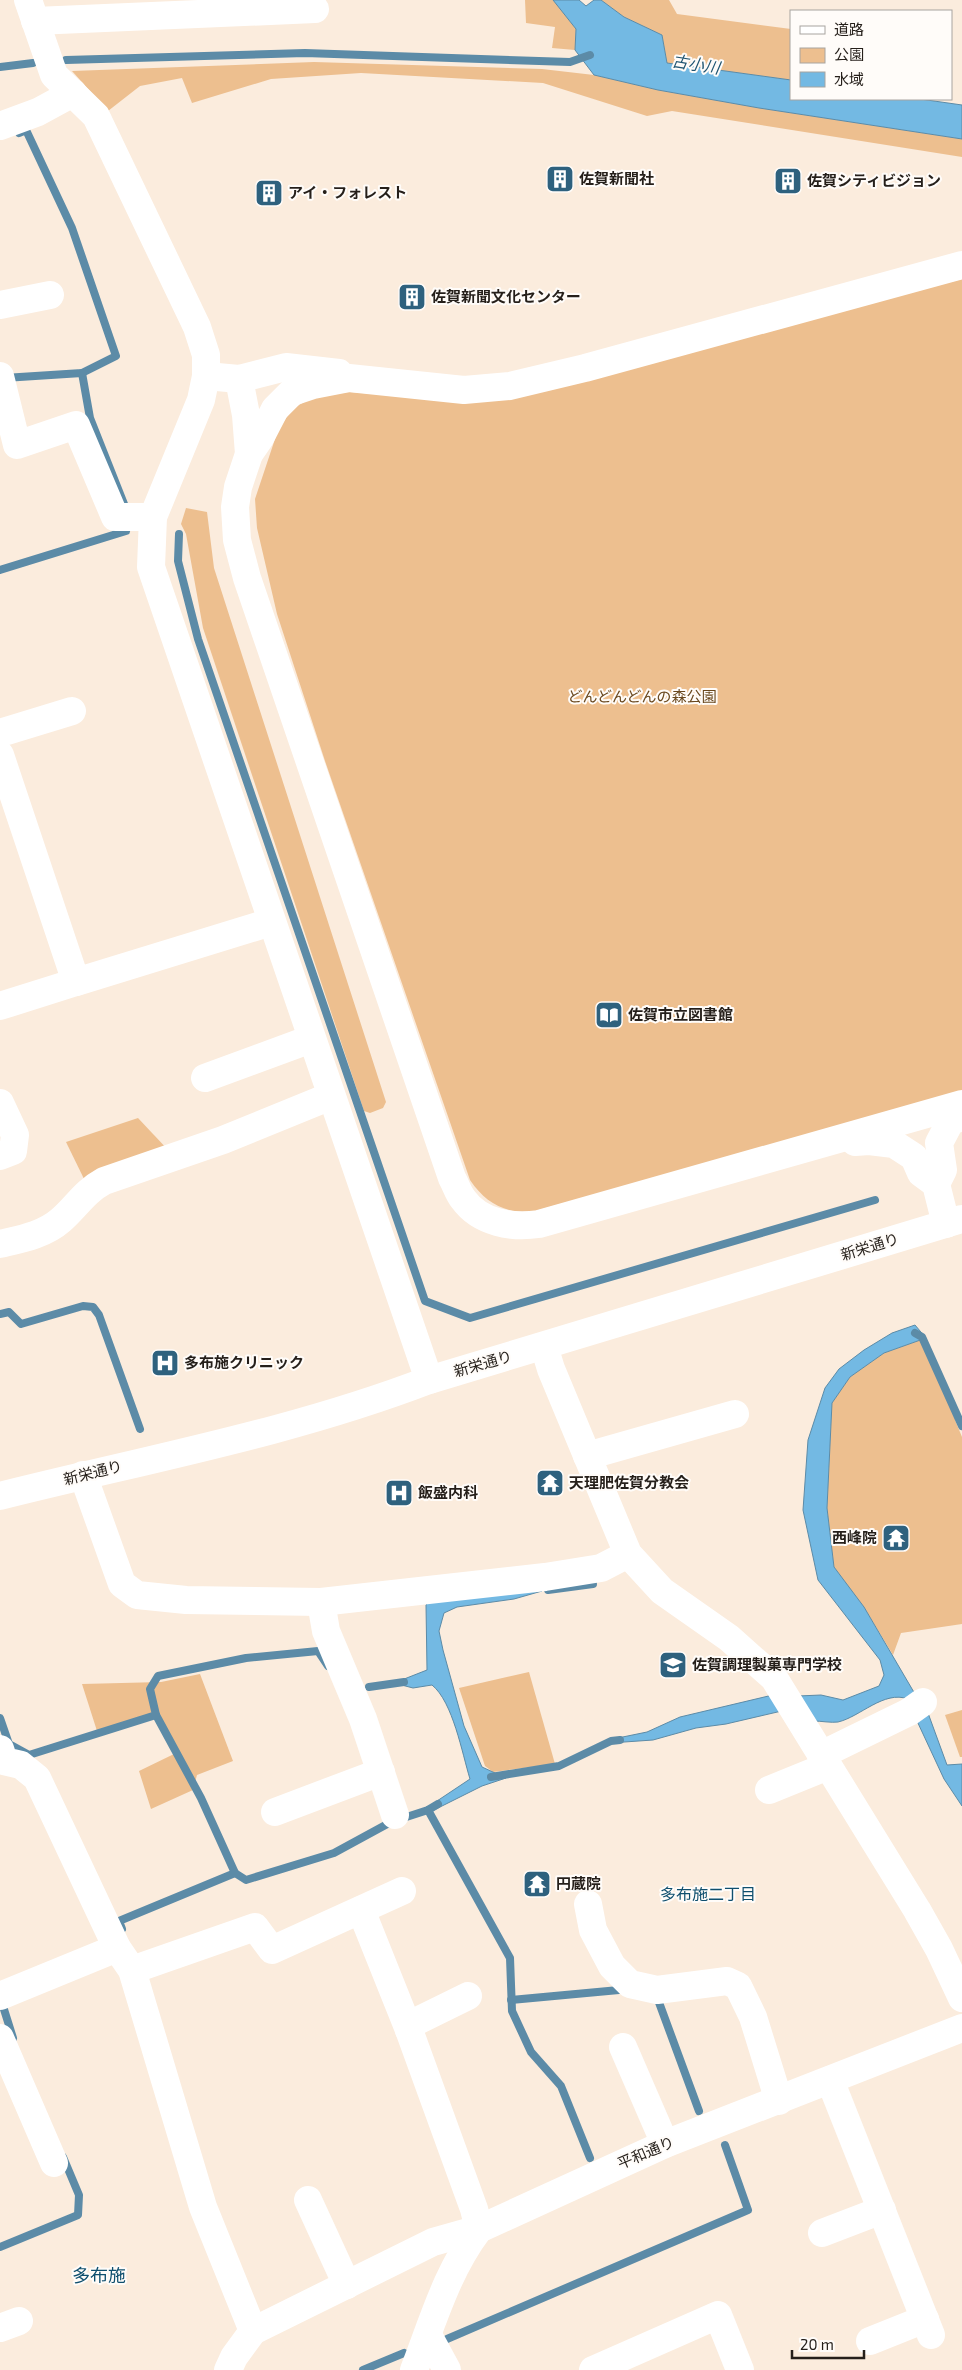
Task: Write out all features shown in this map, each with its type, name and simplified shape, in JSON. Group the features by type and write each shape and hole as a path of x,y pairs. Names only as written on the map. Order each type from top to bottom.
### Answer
{"street":[{"path":"315,9 31,11 54,75 96,116 197,327 206,356 206,376 201,400 153,516 151,567 428,1380"},
{"path":"0,126 38,112 73,93"},
{"path":"962,265 930,272 585,368 510,386 464,390 349,378 313,385 292,392 275,408 260,438 249,454 238,487 235,507 237,540 247,578 452,1178 463,1200 478,1213 498,1223 518,1227 539,1224 962,1104"},
{"path":"0,305 50,296"},
{"path":"206,376 239,379 286,367 335,372 349,378"},
{"path":"239,379 246,415 249,454"},
{"path":"1,381 17,445 76,425 115,517 153,516"},
{"path":"0,733 72,711"},
{"path":"0,756 9,812 76,982"},
{"path":"0,1006 271,922"},
{"path":"205,1078 311,1039"},
{"path":"0,1244 42,1233 61,1220 89,1189 104,1180 223,1140 331,1096"},
{"path":"0,1103 15,1134 13,1151 0,1156"},
{"path":"936,1184 943,1170 938,1143 950,1122 962,1116"},
{"path":"813,1146 869,1141 894,1144 914,1157 921,1172 936,1184 954,1222"},
{"name":"新栄通り","path":"0,1496 246,1437 386,1396 428,1380 954,1222"},
{"path":"544,1346 628,1554 662,1591 729,1638 774,1678 917,1910 939,1949 962,1998"},
{"path":"587,1456 736,1414"},
{"path":"83,1476 122,1584 137,1595 186,1600 321,1602 545,1577 601,1568 628,1554"},
{"path":"321,1602 326,1631 363,1718 395,1815"},
{"path":"769,1790 825,1761 916,1707"},
{"path":"1,1758 21,1765 37,1778 117,1948 132,1970 203,2207 253,2331"},
{"path":"275,1812 381,1772"},
{"path":"132,1970 255,1927 272,1950 402,1891"},
{"path":"588,1904 593,1930 612,1966 630,1984 657,1990 727,1980 738,1986 753,2016 779,2101"},
{"path":"228,2370 234,2357 253,2331 433,2242 479,2229 474,2209 409,2030 361,1910"},
{"path":"0,1996 117,1948"},
{"path":"409,2030 414,2022 468,1996"},
{"name":"平和通り","path":"414,2370 450,2273 465,2247 479,2229 665,2144 962,2028"},
{"path":"0,2038 54,2162"},
{"path":"623,2047 665,2144"},
{"path":"830,2080 928,2327 870,2341"},
{"path":"308,2200 347,2285"},
{"path":"822,2233 882,2210"},
{"path":"605,2368 718,2315 740,2370"},
{"path":"428,2334 446,2370"}],"green space":[{"path":"525,0 553,0 556,3 576,29 575,50 552,48 555,27 526,23"},
{"path":"601,0 669,0 677,14 790,29 790,80 667,63 662,35 624,17"},
{"path":"314,62 542,69 594,75 658,90 759,108 962,139 962,157 672,111 647,116 543,83 361,73 271,79 192,103 182,78 140,86 108,111 72,71"},
{"name":"どんどんどんの森公園","path":"962,279 962,1093 528,1213 510,1210 494,1204 470,1180 325,761 277,614 257,528 255,499 278,430 293,408 320,394 350,392 475,402"},
{"path":"186,508 207,512 214,568 386,1102 383,1108 370,1113 364,1111 203,628 186,534 181,524"},
{"path":"138,1118 169,1151 86,1183 66,1142"},
{"name":"西峰院","path":"926,1338 958,1410 955,1420 962,1437 962,1624 901,1633 893,1655 864,1607 834,1567 827,1508 832,1403 850,1377 884,1353"},
{"path":"529,1672 555,1764 493,1772 485,1766 459,1688"},
{"path":"200,1674 233,1761 197,1775 193,1790 151,1809 139,1771 174,1754 152,1713 97,1731 82,1684 161,1682"},
{"path":"962,1710 962,1757 960,1757 945,1715"}],"water":[{"path":"553,0 579,0 586,6 594,0 601,0 624,17 662,35 667,63 790,80 790,100 927,100 962,105 962,139 759,108 658,90 594,75 575,50 576,29"},
{"path":"915,1325 926,1338 884,1353 850,1377 832,1403 827,1508 834,1567 864,1607 915,1694 908,1699 899,1697 881,1701 838,1722 814,1721 798,1696 821,1695 843,1700 879,1686 884,1675 880,1660 818,1580 803,1510 808,1440 825,1388 839,1369 864,1350 892,1333"},
{"path":"542,1591 514,1599 457,1607 444,1613 439,1631 464,1726 482,1767 506,1778 482,1786 432,1811 431,1805 470,1779 451,1715 439,1693 432,1685 413,1688 394,1683 427,1670 426,1605 431,1599"},
{"path":"777,1694 786,1710 726,1724 696,1728 653,1740 610,1743 613,1739 647,1732 680,1717"},
{"path":"928,1713 947,1765 962,1764 962,1806 944,1779 917,1721"}],"waterway":[{"path":"66,60 305,53 570,62 590,55"},
{"path":"0,67 33,63"},
{"path":"4,378 82,373 116,356 72,228 26,130 19,133"},
{"path":"82,373 90,418 124,504"},
{"path":"0,570 126,531"},
{"path":"179,534 178,561 198,639 425,1301 470,1318 875,1200"},
{"path":"0,1314 9,1312 21,1324 83,1306 93,1307 99,1315 140,1429"},
{"path":"915,1333 922,1337 962,1426"},
{"path":"548,1590 593,1584"},
{"path":"0,1718 9,1744 29,1755 156,1715 150,1689 158,1676 246,1658 318,1651 328,1666"},
{"path":"369,1687 404,1682"},
{"path":"156,1715 201,1798 235,1873 246,1880 334,1853 391,1822 428,1810 438,1804"},
{"path":"491,1777 559,1766 611,1741 620,1740"},
{"path":"428,1810 510,1958 512,2011 531,2052 561,2086 590,2158"},
{"path":"122,1929 119,1921 235,1873"},
{"path":"511,2000 619,1990"},
{"path":"657,1997 699,2111"},
{"path":"5,2001 2,2003 13,2038"},
{"path":"447,2339 748,2210 725,2145"},
{"path":"0,2247 78,2215 79,2195 63,2157"},
{"path":"363,2370 404,2353"}],"place":[{"name":"佐賀新聞社","path":"560,179"},
{"name":"佐賀シティビジョン","path":"788,181"},
{"name":"アイ・フォレスト","path":"269,193"},
{"name":"佐賀新聞文化センター","path":"412,297"},
{"name":"佐賀市立図書館","path":"609,1015"},
{"name":"多布施クリニック","path":"165,1363"},
{"name":"天理肥佐賀分教会","path":"550,1483"},
{"name":"飯盛内科","path":"399,1493"},
{"name":"西峰院","path":"896,1538"},
{"name":"佐賀調理製菓専門学校","path":"673,1665"},
{"name":"円蔵院","path":"537,1884"}],"district":[{"name":"多布施二丁目","path":"708,1894"},
{"name":"多布施","path":"99,2276"}],"water label":[{"name":"古小川","path":"696,64"}]}
